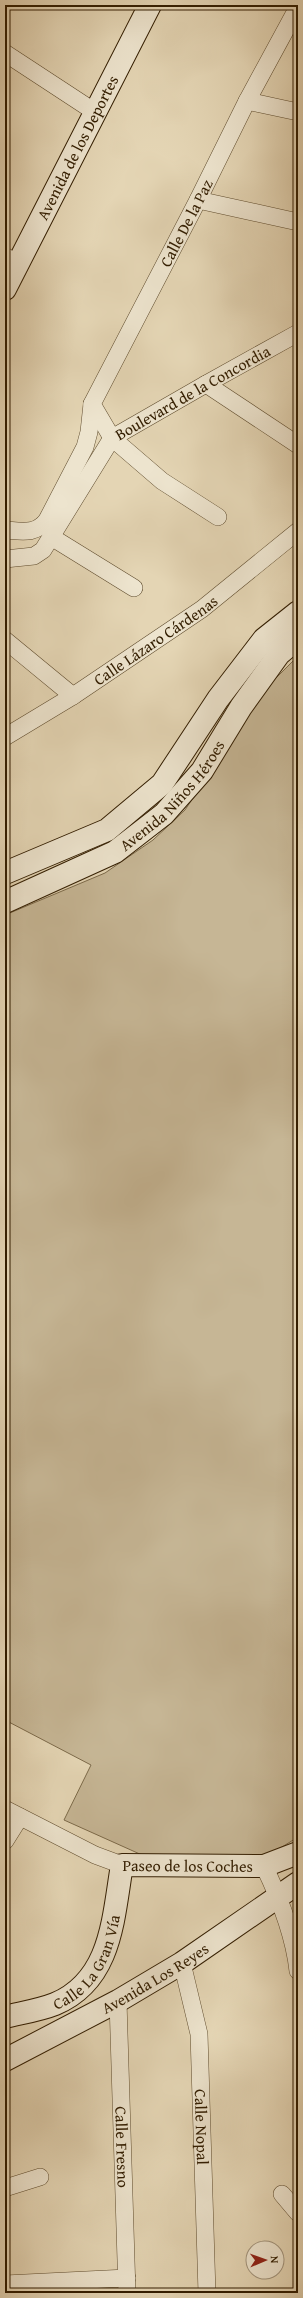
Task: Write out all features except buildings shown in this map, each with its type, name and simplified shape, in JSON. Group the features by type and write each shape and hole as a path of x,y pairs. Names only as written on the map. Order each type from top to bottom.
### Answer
{"street":[{"name":"Avenida de los Deportes","path":"5,289 11,261 95,112 150,5"},
{"name":"Calle De la Paz","path":"92,404 247,102 298,7"},
{"path":"5,53 95,112"},
{"path":"247,102 298,112"},
{"path":"198,200 298,222"},
{"name":"Boulevard de la Concordia","path":"5,560 34,556 43,550 53,538 112,438 298,333"},
{"path":"206,384 298,444"},
{"path":"92,404 112,438 162,481 218,518"},
{"name":"Boulevard de la Concordia","path":"5,530 34,531 41,528 85,447 92,404"},
{"name":"Calle Lázaro Cárdenas","path":"5,737 73,696 202,609 298,531"},
{"path":"53,538 134,588"},
{"name":"Avenida Niños Héroes","path":"5,873 107,830 162,784 218,699 264,639 298,612"},
{"name":"Avenida Niños Héroes","path":"5,902 115,852 164,814 202,771 241,707 279,654 298,638"},
{"path":"5,640 73,696"},
{"path":"5,1841 12,1813"},
{"name":"Paseo de los Coches","path":"12,1813 95,1855 122,1865 264,1866"},
{"path":"298,1853 264,1866 279,1896 295,1949 298,1971"},
{"name":"Calle La Gran Vía","path":"5,2017 55,2004 71,1996 85,1984 96,1971 110,1931 122,1865"},
{"name":"Avenida Los Reyes","path":"5,2060 118,2000 182,1963 298,1883"},
{"name":"Calle Nopal","path":"182,1963 199,2034 207,2293"},
{"name":"Calle Fresno","path":"118,2000 127,2285"},
{"path":"5,2188 40,2177"},
{"path":"282,2194 298,2213"},
{"path":"5,2284 127,2285"}],"shaded area":[{"path":"298,656 298,1837 261,1857 142,1855 64,1820 91,1765 5,1720 5,915 105,873 153,840 185,810 267,687"}]}
